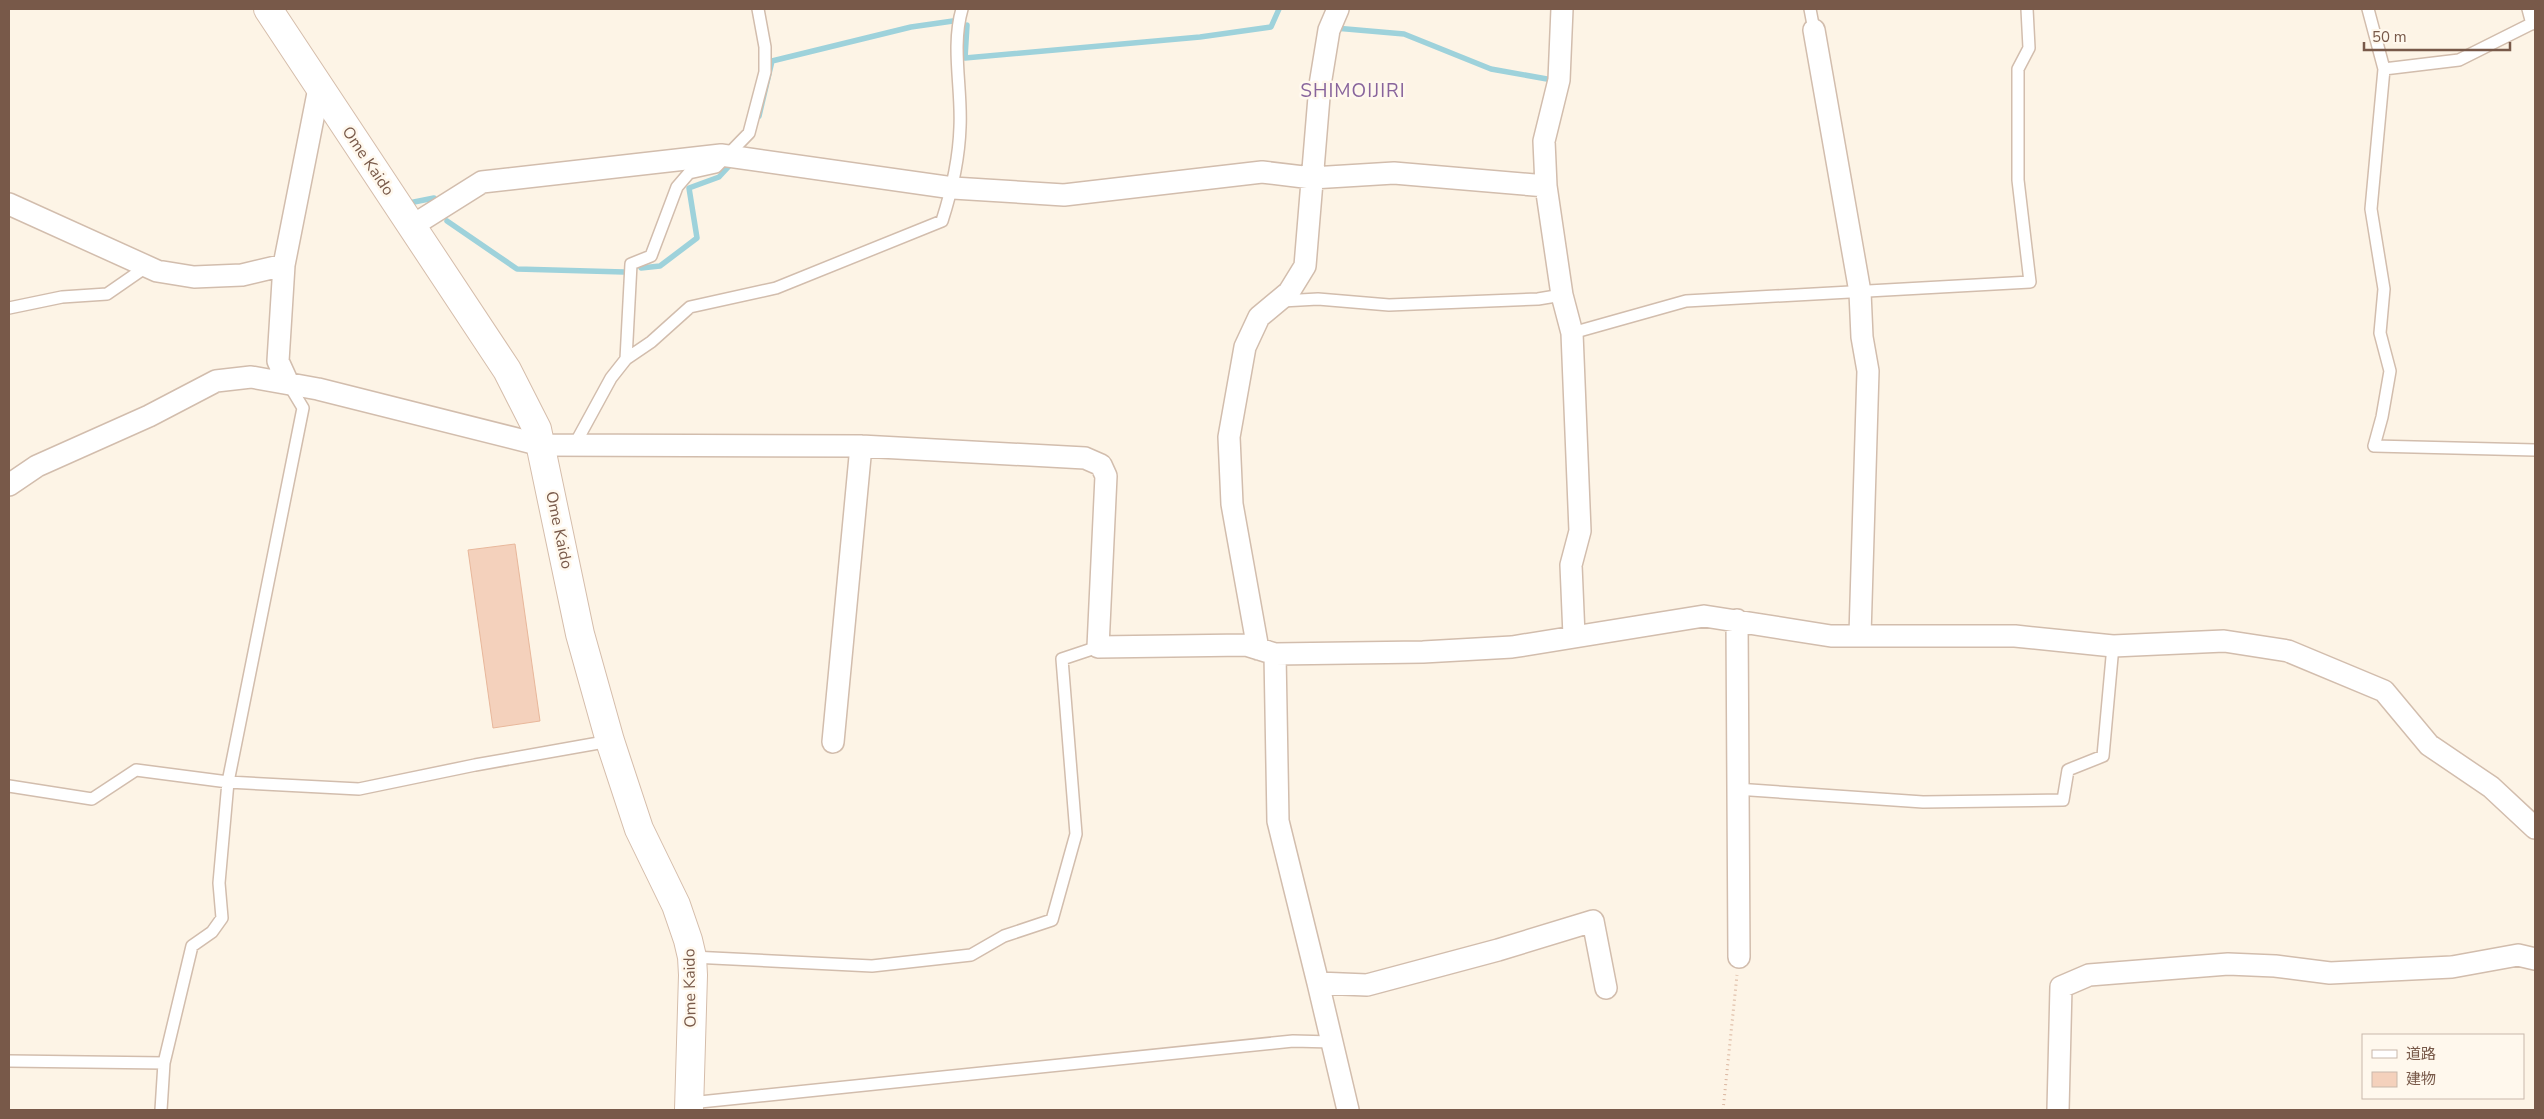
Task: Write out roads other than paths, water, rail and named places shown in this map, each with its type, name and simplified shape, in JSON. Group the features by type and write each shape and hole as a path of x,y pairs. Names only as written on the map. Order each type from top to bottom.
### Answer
{"main road":[{"name":"Ome Kaido","path":"268,9 507,370 537,428 580,634 610,741 639,829 676,905 692,957 689,1106"}],"street":[{"path":"1338,9 1329,30 1320,85 1305,266 1289,292 1259,317 1245,347 1229,437 1232,504 1266,652 1278,821 1348,1110"},
{"path":"1562,9 1559,80 1544,141 1546,186 1562,295 1572,333 1580,531 1570,565 1574,636"},
{"path":"1814,30 1860,292 1862,337 1868,371 1860,635"},
{"path":"288,383 278,361 284,265 319,88"},
{"path":"412,226 482,182 721,155 953,188 1064,195 1262,172 1312,178 1394,174 1546,186"},
{"path":"9,204 157,271 194,277 242,275 284,265"},
{"path":"9,485 37,466 149,416 216,381 251,377 288,383 541,445 861,446 1085,458 1101,465 1106,476 1098,647 1246,646 1266,652 1423,652 1512,647 1704,616 1831,636 2015,636 2113,646 2224,642 2288,651 2384,691 2429,745 2491,787 2535,828"},
{"path":"833,742 861,446"},
{"path":"1737,620 1736,789 1738,957"},
{"path":"1318,983 1366,985 1498,950 1593,921 1606,988"},
{"path":"2058,1110 2061,986 2088,975 2228,964 2275,966 2330,973 2452,967 2518,955 2535,959"}],"lane":[{"path":"626,359 631,264 651,256 677,187 688,173 716,167 749,133 764,72 765,48 758,9"},
{"path":"575,444 611,378 626,359 651,342 690,306 776,288 942,221 953,188 960,127 957,58 962,9"},
{"path":"1810,9 1814,30"},
{"path":"1572,333 1686,301 2030,282 2018,180 2018,69 2029,48 2028,9"},
{"path":"2368,9 2384,69 2371,209 2384,289 2380,333 2390,371 2382,417 2374,446 2535,450"},
{"path":"2384,69 2458,60 2534,23 2528,9"},
{"path":"9,308 62,297 107,294 146,266"},
{"path":"1278,302 1318,298 1389,305 1538,298 1562,295"},
{"path":"161,1110 164,1063 192,946 212,932 222,918 219,883 228,782 303,408 288,383"},
{"path":"1736,789 1864,800 1923,802 2063,800 2068,770 2103,756 2113,646"},
{"path":"692,957 872,966 971,955 1004,936 1052,920 1076,834 1062,659 1098,647"},
{"path":"9,786 32,792 92,799 136,770 228,782 358,789 475,764 610,741"},
{"path":"689,1106 1293,1041 1332,1042"},
{"path":"9,1061 164,1063"}],"waterway":[{"path":"967,25 965,58 1200,37 1271,27 1279,9"},
{"path":"759,116 772,61 911,27 953,21"},
{"path":"1335,28 1404,34 1491,69 1547,79"},
{"path":"641,268 660,266 697,238 689,188 719,177 731,164"},
{"path":"409,203 434,198"},
{"path":"447,221 517,269 624,272"}],"district":[{"name":"SHIMOIJIRI","path":"1353,91"}]}
